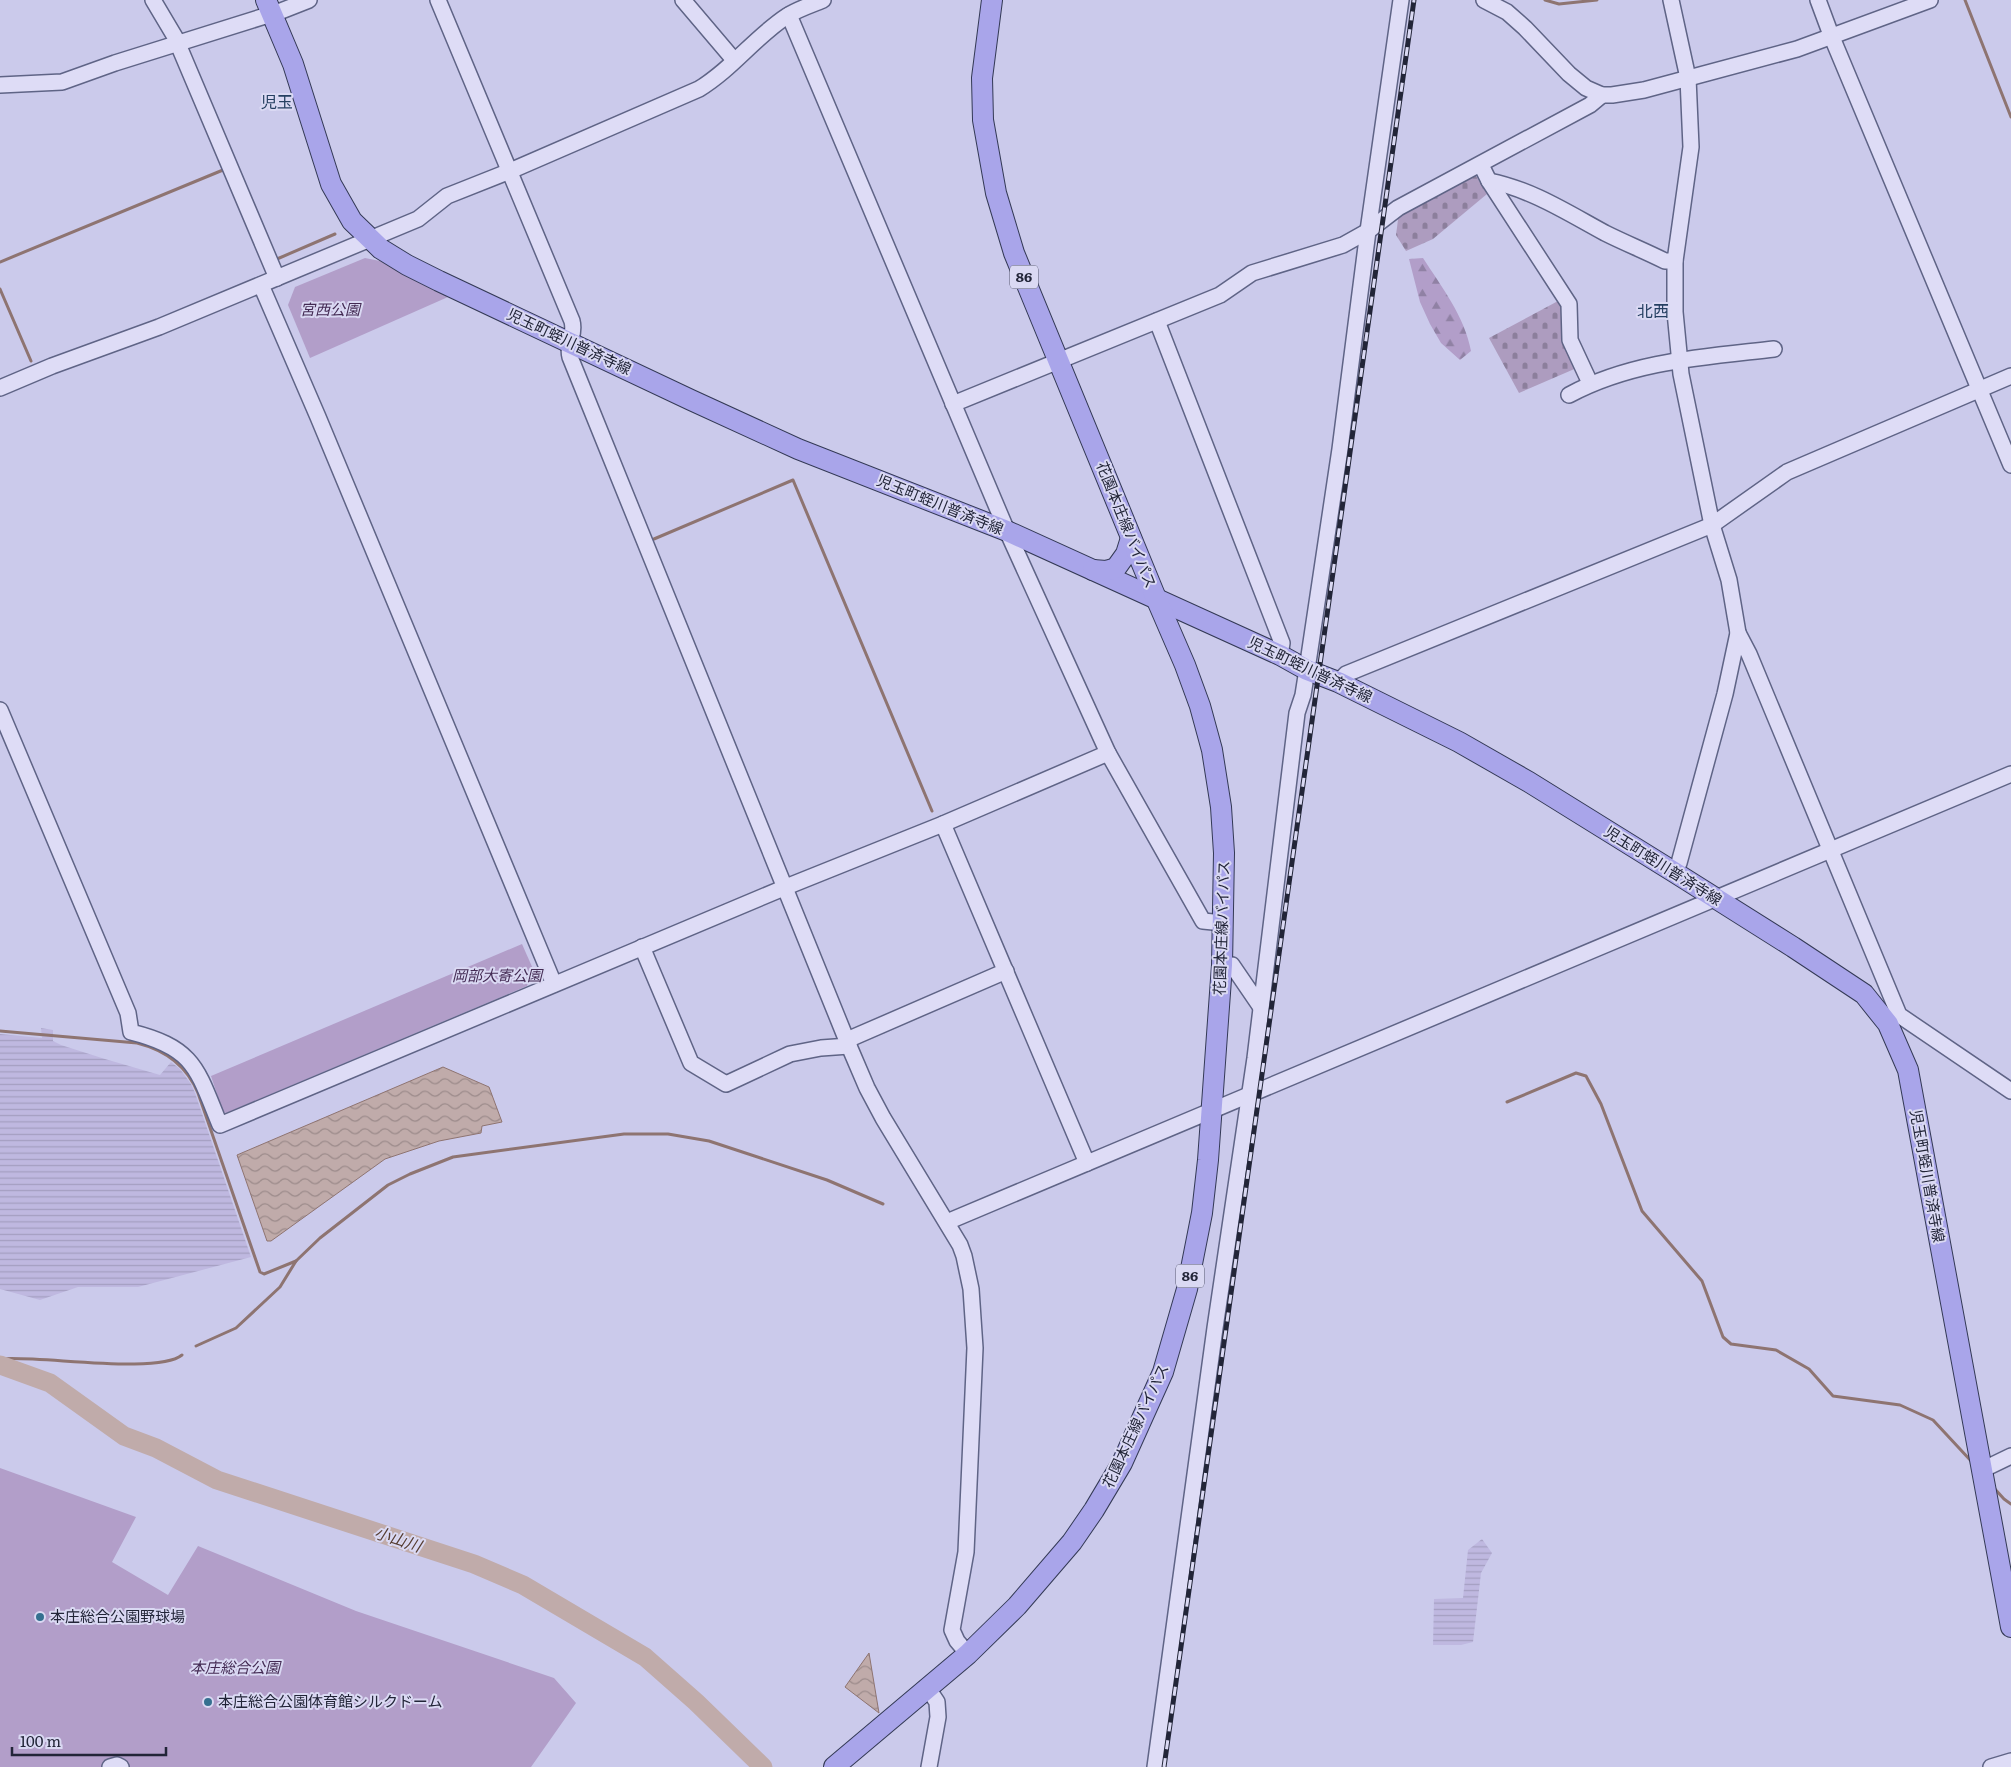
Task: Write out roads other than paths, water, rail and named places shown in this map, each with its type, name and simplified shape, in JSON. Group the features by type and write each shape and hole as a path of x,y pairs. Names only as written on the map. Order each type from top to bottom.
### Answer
{"main road":[{"name":"花園本庄線バイパス","path":"835,1766 968,1654 1017,1606 1072,1542 1122,1463 1163,1372 1187,1289 1202,1213 1212,1109 1222,965 1224,853 1221,807 1212,750 1200,706 1180,654 1014,253 996,193 983,120 982,78 992,0"},
{"name":"児玉町蛭川普済寺線","path":"269,7 296,71 331,184 345,210 369,239 407,265 798,449 1007,531 1156,598 1203,622 1280,655 1307,670 1338,682 1459,742 1529,782 1715,897 1864,994 1893,1019 1900,1049 1908,1070 2011,1627"},
{"path":"1093,570 1106,571 1116,568 1126,554 1131,538"},
{"path":"1180,654 1183,639 1189,628 1203,622"}],"street":[{"path":"153,0 178,44 277,278"},
{"path":"0,85 62,82 115,63 178,44 269,7 310,0"},
{"path":"438,0 572,321 574,330 569,342 570,357 848,1043 867,1088 883,1118 947,1222 966,1262 976,1330 963,1572 952,1630 957,1641 968,1654"},
{"path":"683,0 734,60"},
{"path":"0,388 52,366 159,327 418,219 447,196 510,171 699,89 720,74 734,60 789,15 823,0"},
{"path":"1155,1767 1249,1095 1297,713 1303,695 1340,448 1368,231 1401,0"},
{"path":"1484,0 1507,12 1575,78 1593,92 1602,95 1625,94 1797,49 1930,0"},
{"path":"1671,0 1688,78 1691,147 1675,261 1675,312 1679,360 1712,525 1729,580 1738,633 1749,654 1832,850 1893,1019 2011,1091"},
{"path":"1818,0 2011,465"},
{"path":"789,15 1007,531 1108,753 1203,921 1223,923"},
{"path":"953,404 1220,295 1252,274 1343,245 1368,231 1398,208 1590,105 1602,95"},
{"path":"1481,165 1489,181 1569,304 1570,340 1590,383"},
{"path":"1489,181 1507,184 1566,211 1606,233 1665,261 1675,261"},
{"path":"261,285 318,417 554,984"},
{"path":"1158,321 1282,643 1280,655"},
{"path":"1569,395 1590,383 1647,366 1679,360 1774,349"},
{"path":"1338,682 1346,674 1712,525 1787,472 2011,376"},
{"path":"1674,872 1679,863 1716,728 1738,633"},
{"path":"0,710 128,1013 131,1032 164,1042 187,1058 201,1077 220,1125 786,887 943,824 1108,753"},
{"path":"947,1222 1715,897 2011,774"},
{"path":"943,824 1087,1163"},
{"path":"642,947 691,1063 726,1084 790,1054 848,1043 1006,971"},
{"path":"1222,965 1232,965 1260,1006"},
{"path":"1982,1470 2011,1456"},
{"path":"927,1687 937,1702 938,1717 929,1767"},
{"path":"1991,1767 2011,1762"},
{"path":"110,1767 117,1765 121,1767"}],"water":[{"path":"443,1067 489,1087 502,1122 482,1126 481,1133 439,1141 385,1159 271,1241 267,1241 237,1155"},
{"path":"869,1653 879,1713 845,1687"}],"waterway":[{"path":"1545,0 1559,4 1597,0"},
{"path":"1965,0 2011,117"},
{"path":"0,262 223,170 225,173"},
{"path":"277,259 335,234"},
{"path":"0,289 31,361"},
{"path":"654,539 793,480 932,811"},
{"path":"0,1031 137,1043 157,1050 174,1060 188,1075 198,1093 260,1272 264,1274 296,1261"},
{"path":"1507,1102 1576,1073 1586,1076 1601,1104 1642,1211 1702,1281 1723,1337 1731,1344 1776,1350 1809,1369 1833,1396 1900,1405 1933,1420 1972,1462"},
{"path":"196,1346 236,1328 280,1287 296,1261 320,1238 388,1185 453,1157 624,1134 668,1134 709,1141 827,1180 883,1204"},
{"path":"0,1359 148,1364 169,1361 182,1355"},
{"name":"小山川","path":"0,1365 50,1383 124,1436 156,1448 217,1480 474,1564 523,1585 645,1657 696,1702 763,1767"},
{"path":"1994,1488 2011,1504"}],"railway":[{"path":"1164,1767 1414,0"}],"place":[{"name":"本庄総合公園野球場","path":"40,1617"},
{"name":"本庄総合公園体育館シルクドーム","path":"208,1702"}],"district":[{"name":"児玉","path":"277,102"},
{"name":"北西","path":"1653,311"}],"park label":[{"name":"宮西公園","path":"330,310"},
{"name":"岡部大寄公園","path":"497,976"},
{"name":"本庄総合公園","path":"235,1668"}]}
